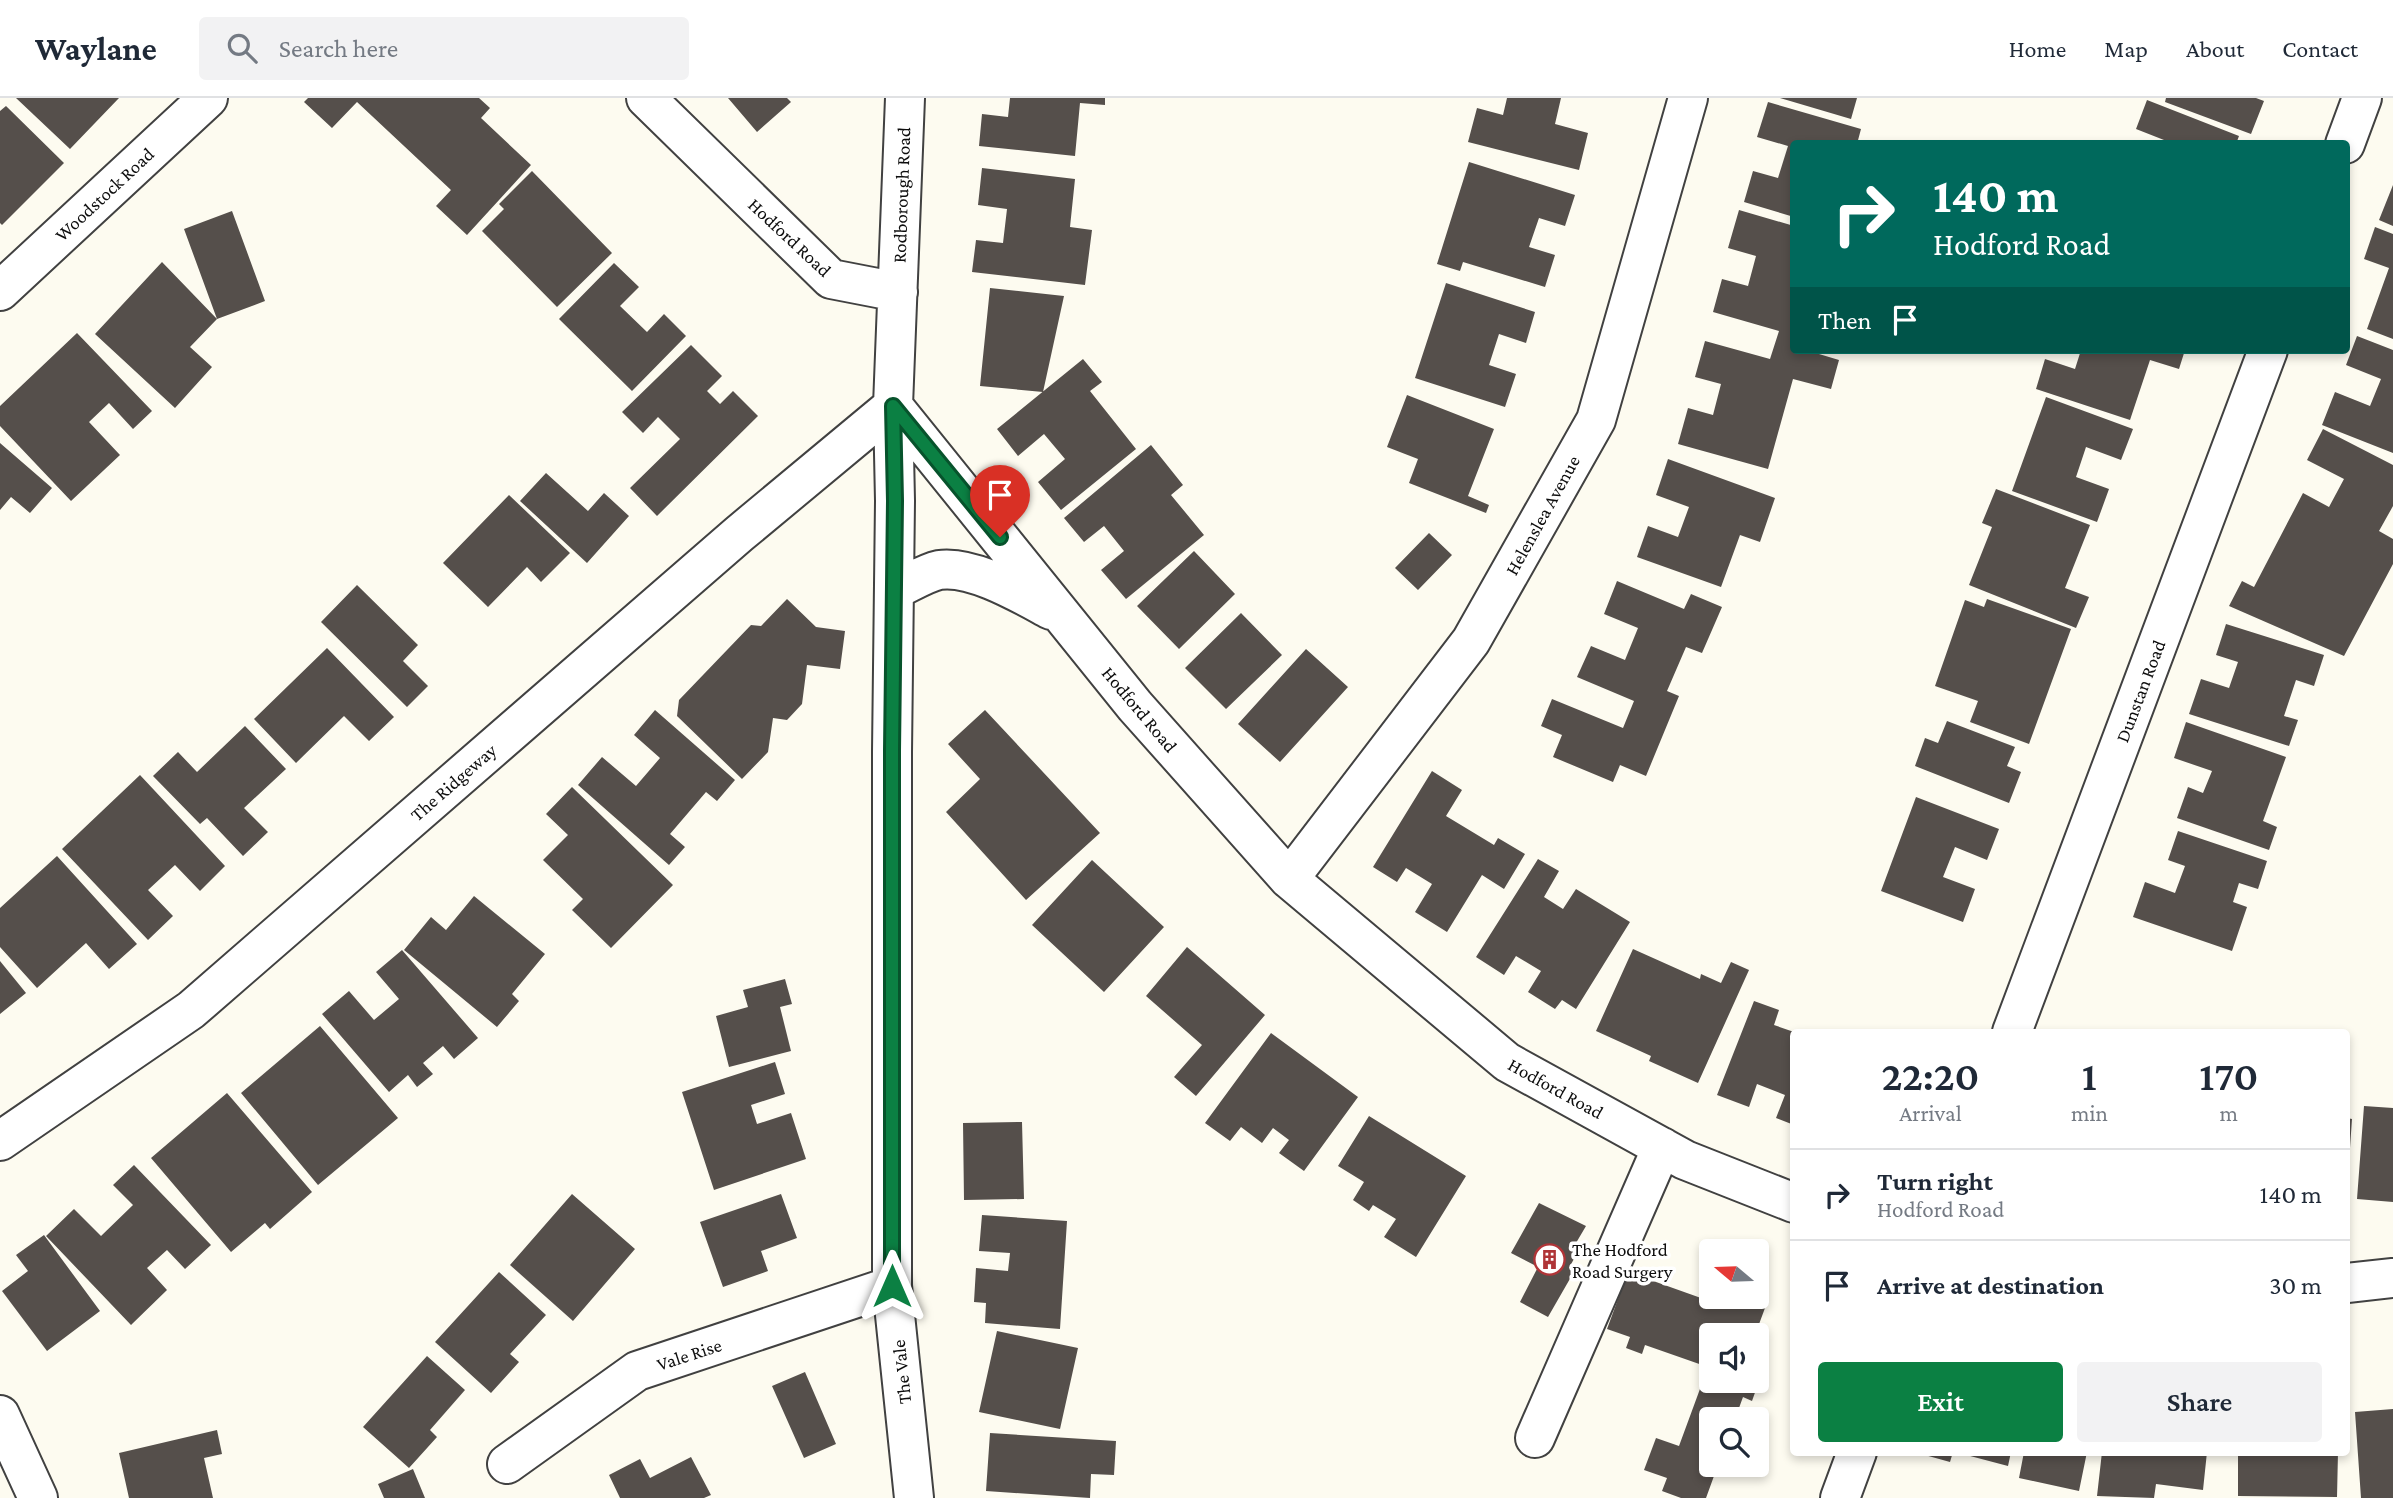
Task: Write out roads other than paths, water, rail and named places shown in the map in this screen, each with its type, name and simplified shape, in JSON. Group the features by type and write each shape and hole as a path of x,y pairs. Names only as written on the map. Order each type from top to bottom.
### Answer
{"street":[{"name":"Woodstock Road","path":"0,290 208,98"},
{"name":"Hodford Road","path":"646,98 831,279 898,292"},
{"name":"Rodborough Road","path":"898,292 905,98"},
{"name":"Helenslea Avenue","path":"1289,879 1471,641 1596,420 1688,98"},
{"path":"2346,140 2362,98"},
{"path":"893,406 898,292"},
{"name":"Dunstan Road","path":"2013,1029 2266,354"},
{"name":"Hodford Road","path":"893,406 1135,706 1289,879 1507,1062 1685,1160 1790,1201"},
{"name":"The Vale","path":"893,406 895,501 892,1286 914,1498"},
{"name":"The Ridgeway","path":"0,1141 191,1010 739,534 893,406"},
{"path":"894,590 939,570 971,573 1002,584 1065,618"},
{"path":"1535,1438 1662,1147"},
{"path":"2350,1283 2393,1278"},
{"name":"Vale Rise","path":"507,1464 637,1371 892,1286"},
{"path":"0,1415 38,1498"},
{"path":"1840,1498 1856,1456"}],"place":[{"name":"The Hodford Road Surgery","path":"1549,1260"}]}
